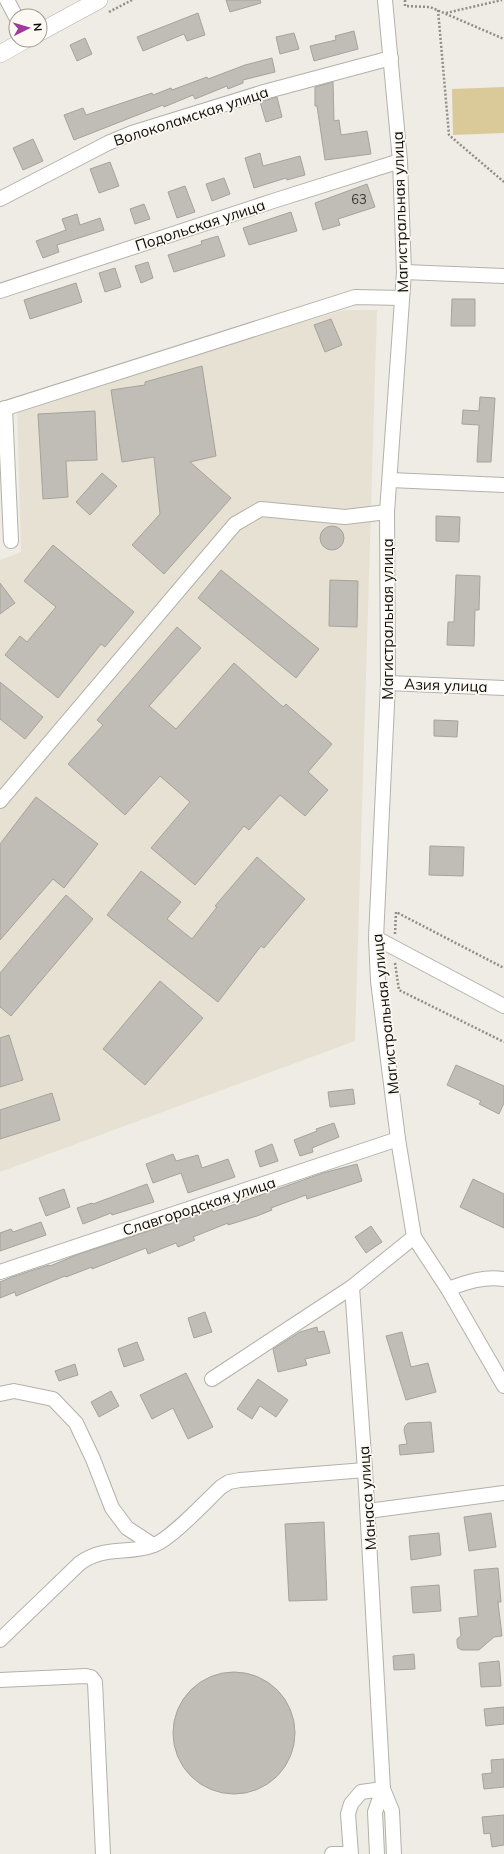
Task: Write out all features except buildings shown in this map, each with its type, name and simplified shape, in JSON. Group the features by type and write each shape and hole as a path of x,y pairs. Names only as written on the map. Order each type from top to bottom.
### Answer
{"main road":[{"path":"48,28 99,0"},
{"path":"0,54 11,48"}],"street":[{"name":"Магистральная улица","path":"385,0 400,161 404,272 387,512 388,683 376,938 378,981 398,1139 414,1237"},
{"name":"Волоколамская улица","path":"0,199 108,143 138,131 264,92 391,58"},
{"name":"Подольская улица","path":"0,291 273,201 400,161"},
{"path":"404,272 504,276"},
{"path":"11,541 2,409 355,297 402,298"},
{"path":"390,480 504,485"},
{"path":"0,801 235,524 261,509 345,517 387,512"},
{"name":"Азия улица","path":"388,683 504,688"},
{"path":"376,938 503,1002"},
{"name":"Славгородская улица","path":"0,1272 398,1139"},
{"path":"212,1379 352,1287 414,1237 448,1289 504,1386"},
{"path":"448,1289 471,1280 488,1278 504,1279"},
{"name":"Манаса улица","path":"352,1287 368,1511 383,1789 392,1811 394,1854"},
{"path":"0,1394 14,1391 54,1399 76,1423 93,1459 112,1508 127,1528 153,1545"},
{"path":"0,1640 80,1563 89,1557 102,1552 153,1545 162,1542 221,1487 229,1482 365,1470"},
{"path":"368,1511 504,1492"},
{"path":"0,1680 86,1676 91,1677 96,1682 102,1854"},
{"path":"332,1854 351,1854 348,1814 351,1804 361,1792 383,1789"},
{"name":"Манаса улица","path":"377,1854 375,1812 383,1789"}],"path":[{"path":"404,0 405,6 430,7 504,39"},
{"path":"445,13 502,0"},
{"path":"438,10 449,135 504,182"},
{"path":"396,912 504,968"},
{"path":"399,990 504,1042"}],"shaded area":[{"path":"504,87 504,133 453,135 452,89"},
{"path":"344,310 377,310 355,1041 0,1172 0,560 21,552 17,405"}]}
